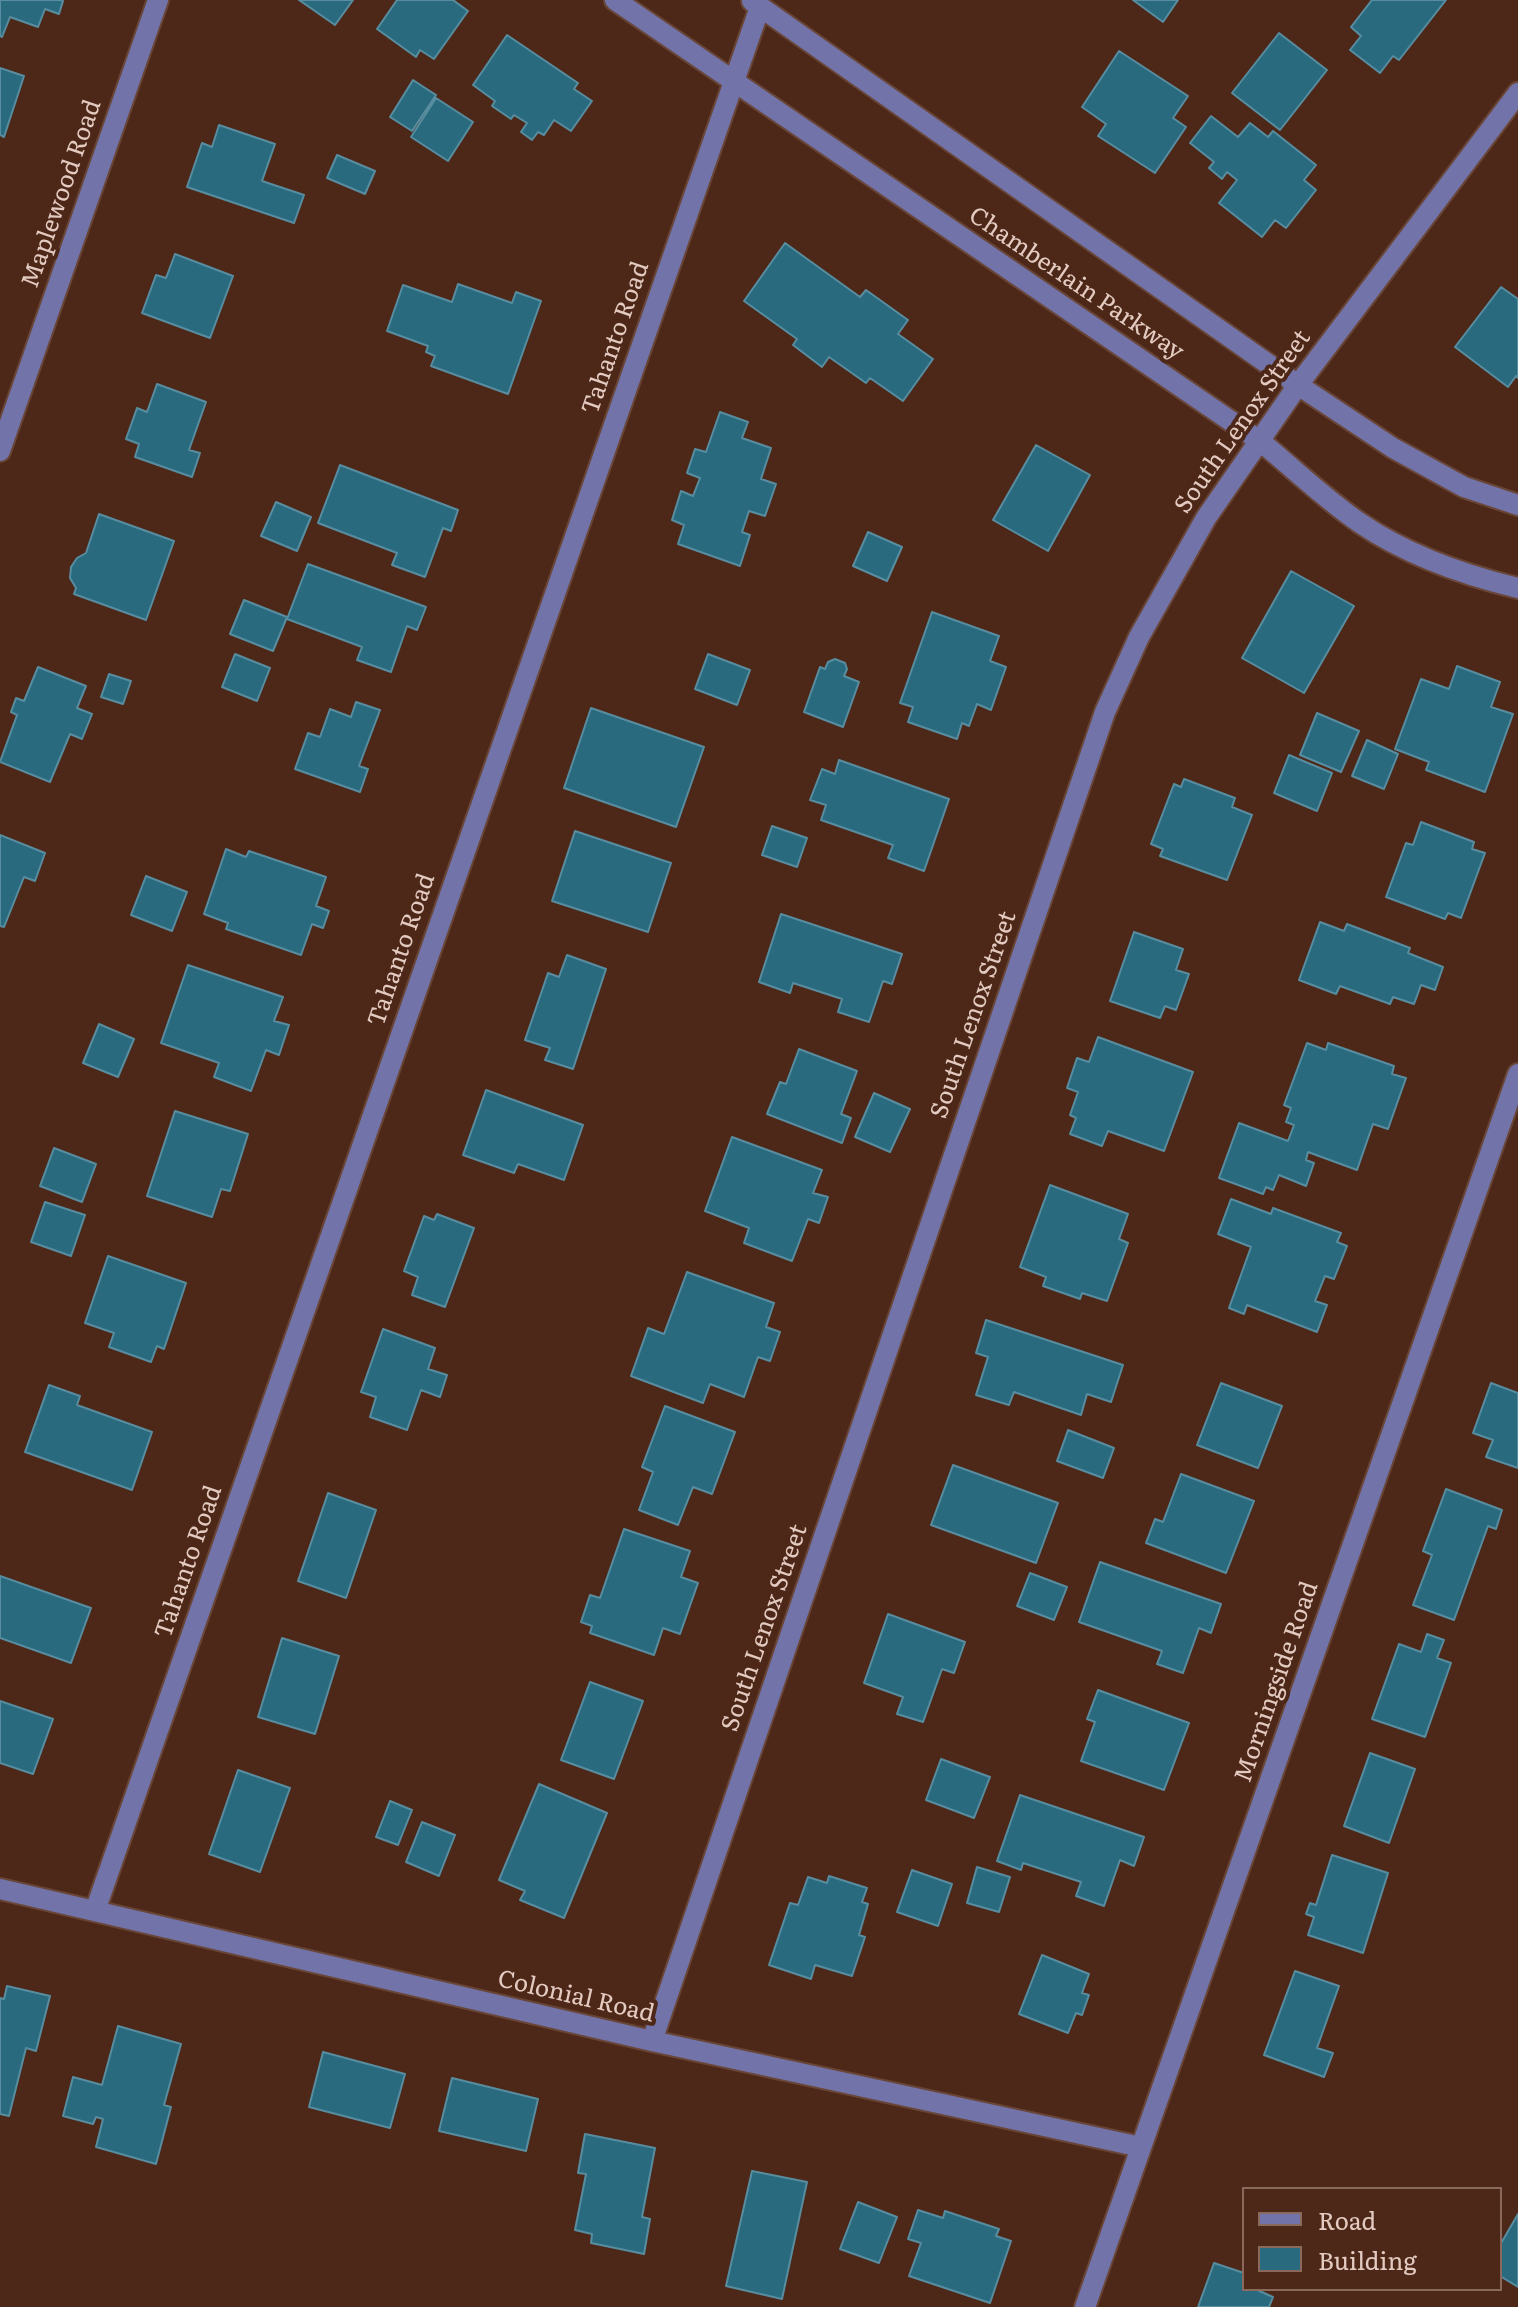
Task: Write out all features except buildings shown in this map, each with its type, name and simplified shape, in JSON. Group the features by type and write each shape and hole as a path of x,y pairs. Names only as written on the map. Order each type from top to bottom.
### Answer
{"street":[{"name":"Maplewood Road","path":"0,451 158,0"},
{"name":"Chamberlain Parkway","path":"615,0 1260,441 1359,523 1407,550 1518,588"},
{"name":"Chamberlain Parkway","path":"755,3 1298,385 1393,448 1464,487 1518,505"},
{"name":"Tahanto Road","path":"95,1911 735,80 755,3"},
{"name":"South Lenox Street","path":"652,2041 1105,712 1139,637 1206,518 1298,385 1518,93"},
{"name":"Morningside Road","path":"1085,2307 1518,1074"},
{"name":"Colonial Road","path":"0,1889 652,2041 1141,2147"}]}
